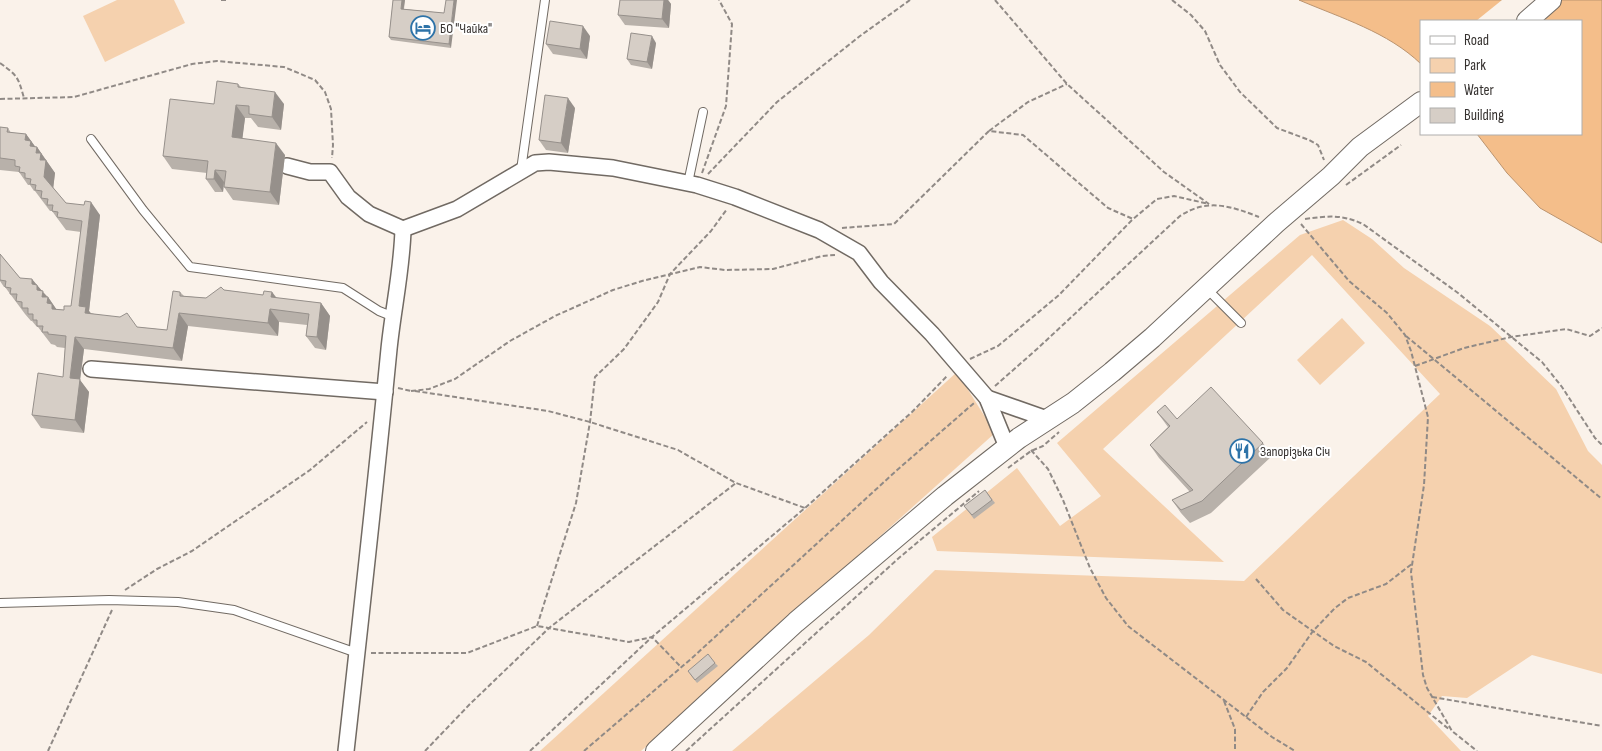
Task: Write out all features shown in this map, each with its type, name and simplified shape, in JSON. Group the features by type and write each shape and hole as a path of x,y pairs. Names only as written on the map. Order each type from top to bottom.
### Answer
{"main road":[{"path":"1528,20 1551,0"},
{"path":"656,751 796,622 945,496 1013,442 1073,402 1112,372 1152,338 1360,148 1420,103"}],"street":[{"path":"287,166 310,172 330,172 348,196 369,214 403,229 457,209 535,163 549,162 613,168 693,184 735,197 819,230 859,253 881,282 932,334 985,397 1013,442"},
{"path":"346,751 389,348 402,258 403,229"},
{"path":"91,369 386,389"},
{"path":"985,397 1047,419"}],"lane":[{"path":"521,170 545,0"},
{"path":"693,184 703,112"},
{"path":"91,139 143,210 190,267 343,288 379,311 394,317"},
{"path":"1206,288 1241,322"},
{"path":"0,604 109,600 178,602 234,610 357,653"}],"path":[{"path":"221,0 226,0"},
{"path":"693,184 726,106 732,24 719,0"},
{"path":"693,184 777,102 860,36 910,0"},
{"path":"995,0 1067,84 1164,172 1211,205"},
{"path":"1172,0 1191,15 1205,31 1220,65 1240,92 1277,128 1310,140 1318,145 1331,176"},
{"path":"0,99 74,96 200,62 217,61 284,67 315,80 325,92 331,109 333,145 330,172"},
{"path":"0,63 14,72 19,78 24,98"},
{"path":"819,230 894,224 989,131 1028,102 1067,84"},
{"path":"989,131 1023,135 1108,208 1133,219"},
{"path":"530,751 652,636 805,508 912,412 958,365 998,346 1058,294 1133,219 1157,199 1174,196 1211,205 1234,207 1276,223"},
{"path":"536,626 576,502 590,422 595,377 624,349 658,302 670,274 711,231 735,197"},
{"path":"584,751 681,667 896,471 985,397 1180,216 1191,208 1211,205"},
{"path":"1602,445 1595,438 1562,387 1542,362 1458,293 1363,224 1350,218 1332,215 1298,220 1349,281 1387,313 1405,335 1602,499"},
{"path":"411,391 429,389 455,379 510,342 556,316 613,290 700,267 725,270 773,268 822,256 859,253"},
{"path":"1415,366 1464,348 1511,337 1566,328 1590,336 1602,328"},
{"path":"1405,335 1412,351 1428,417 1424,485 1411,572 1423,675 1431,696 1452,731"},
{"path":"386,389 548,411 590,422 678,450 736,482 805,508"},
{"path":"109,600 157,569 192,551 310,470 384,408"},
{"path":"1013,442 1048,469 1063,500 1090,568 1106,598 1128,626 1246,718 1295,751"},
{"path":"425,751 470,704 549,628 736,482"},
{"path":"1246,718 1263,692 1286,668 1313,632 1335,608 1348,598 1386,584 1413,562"},
{"path":"1256,579 1283,610 1334,646 1366,662 1477,751"},
{"path":"48,751 110,614 119,600"},
{"path":"357,653 467,653 536,626 630,642 652,636"},
{"path":"652,636 681,667"},
{"path":"1431,696 1602,726"},
{"path":"1223,700 1235,729 1235,751"}],"green space":[{"path":"117,0 174,0 185,23 105,62 83,16"},
{"path":"1343,220 1372,239 1404,268 1490,326 1556,389 1588,451 1602,465 1602,674 1532,655 1467,698 1442,696 1428,716 1461,751 732,751 869,635 935,570 1244,581 1440,394 1312,255 1103,449 1224,562 937,551 932,537 1017,468 1060,526 1101,496 1057,443 1300,235"},
{"path":"1342,318 1365,343 1320,385 1297,360"},
{"path":"957,372 995,433 641,751 540,751"}],"water":[{"path":"1299,0 1602,0 1602,243 1540,208 1507,173 1478,135 1582,135 1582,20 1420,20 1420,63 1379,34"}],"pier":[{"path":"1502,0 1553,0 1529,20 1477,20"}],"building":[{"name":"БО \"Чайка\"","path":"393,0 402,0 401,9 444,13 446,0 454,0 449,44 389,37"},
{"path":"620,0 664,0 662,19 618,15"},
{"path":"550,21 583,26 580,49 546,44"},
{"path":"631,33 652,36 647,62 627,59"},
{"path":"217,81 238,84 238,87 275,92 272,117 249,114 249,106 236,105 232,137 276,143 270,192 224,187 226,171 215,170 214,179 206,179 208,161 163,156 170,99 214,104"},
{"path":"545,95 568,98 561,143 539,140"},
{"path":"0,127 8,128 7,132 26,134 25,140 31,141 30,146 37,147 36,153 41,153 40,160 46,160 44,177 66,203 84,205 85,201 91,202 79,306 86,307 85,313 120,317 127,313 137,327 167,330 173,291 180,292 180,296 206,298 221,287 224,290 263,295 264,291 272,292 271,297 321,303 317,337 306,336 309,314 270,309 268,323 179,313 173,348 75,337 70,378 80,379 75,420 32,415 38,373 63,377 66,336 42,332 43,326 37,326 37,320 33,320 33,314 28,314 28,308 22,308 22,302 16,301 17,294 10,294 11,288 5,287 6,281 0,280 0,254 20,278 32,279 32,284 37,285 37,290 43,291 42,297 48,297 47,303 52,304 52,309 64,310 64,306 71,306 82,221 57,217 58,212 52,211 53,205 47,205 48,199 41,198 42,191 35,190 36,185 30,184 31,179 25,178 25,173 19,172 20,167 15,166 15,160 0,158"},
{"path":"1211,387 1263,443 1202,501 1181,510 1172,500 1193,490 1150,445 1170,426 1157,412 1165,405 1177,419"},
{"path":"985,490 992,500 972,515 964,506"},
{"path":"708,654 715,663 695,680 688,671"}],"place":[{"name":"БО \"Чайка\"","path":"423,28"},
{"name":"Запорізька Січ","path":"1242,451"}]}
